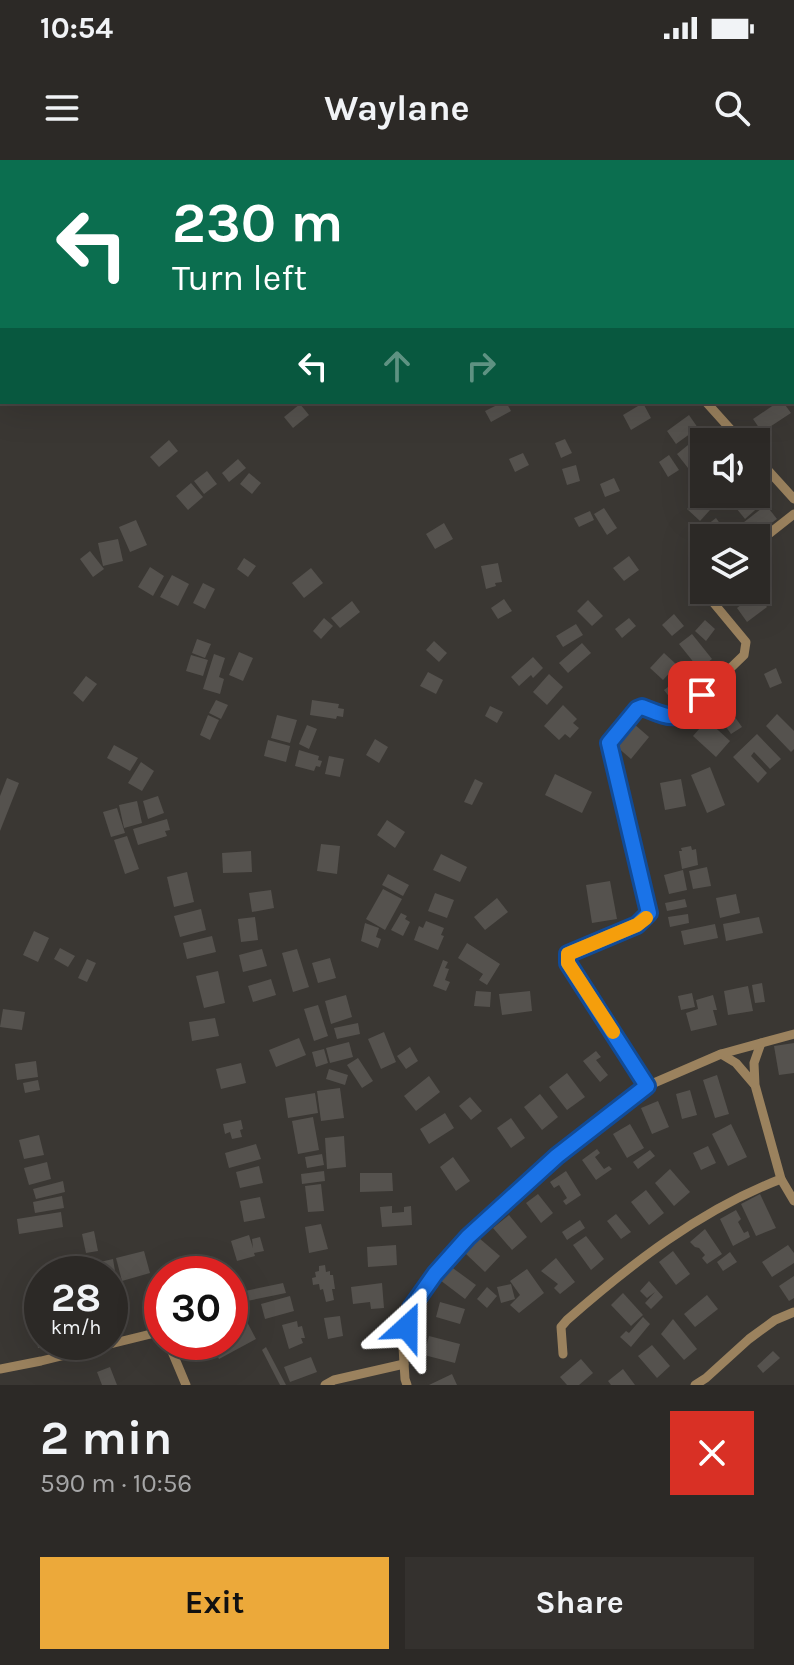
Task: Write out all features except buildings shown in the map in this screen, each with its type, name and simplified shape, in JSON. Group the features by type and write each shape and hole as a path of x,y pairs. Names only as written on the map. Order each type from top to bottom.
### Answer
{"street":[{"path":"708,404 729,428"},
{"path":"770,472 794,499"},
{"path":"770,533 794,514"},
{"path":"647,1086 568,963 568,954 637,925 649,913 609,743 632,713 642,707 672,717 682,715 744,655 746,642 714,604"},
{"path":"407,1385 403,1347 411,1308 435,1274 468,1237 557,1156 647,1086 721,1054 794,1034"},
{"path":"761,1043 754,1063 755,1085 781,1179 794,1201"},
{"path":"721,1054 736,1063 755,1085"},
{"path":"563,1354 561,1327 619,1274 726,1203 781,1179"},
{"path":"695,1385 749,1339 775,1320 794,1312"},
{"path":"0,1369 144,1336"},
{"path":"176,1360 186,1385"},
{"path":"325,1385 334,1380 404,1364"}],"slow traffic":[{"path":"613,1032 568,963 568,954 637,925 646,918"}],"route":[{"path":"407,1327 411,1308 435,1274 468,1237 557,1156 647,1086 568,963 568,954 637,925 649,913 609,743 637,709 642,707 672,717 682,715 702,695"}]}
